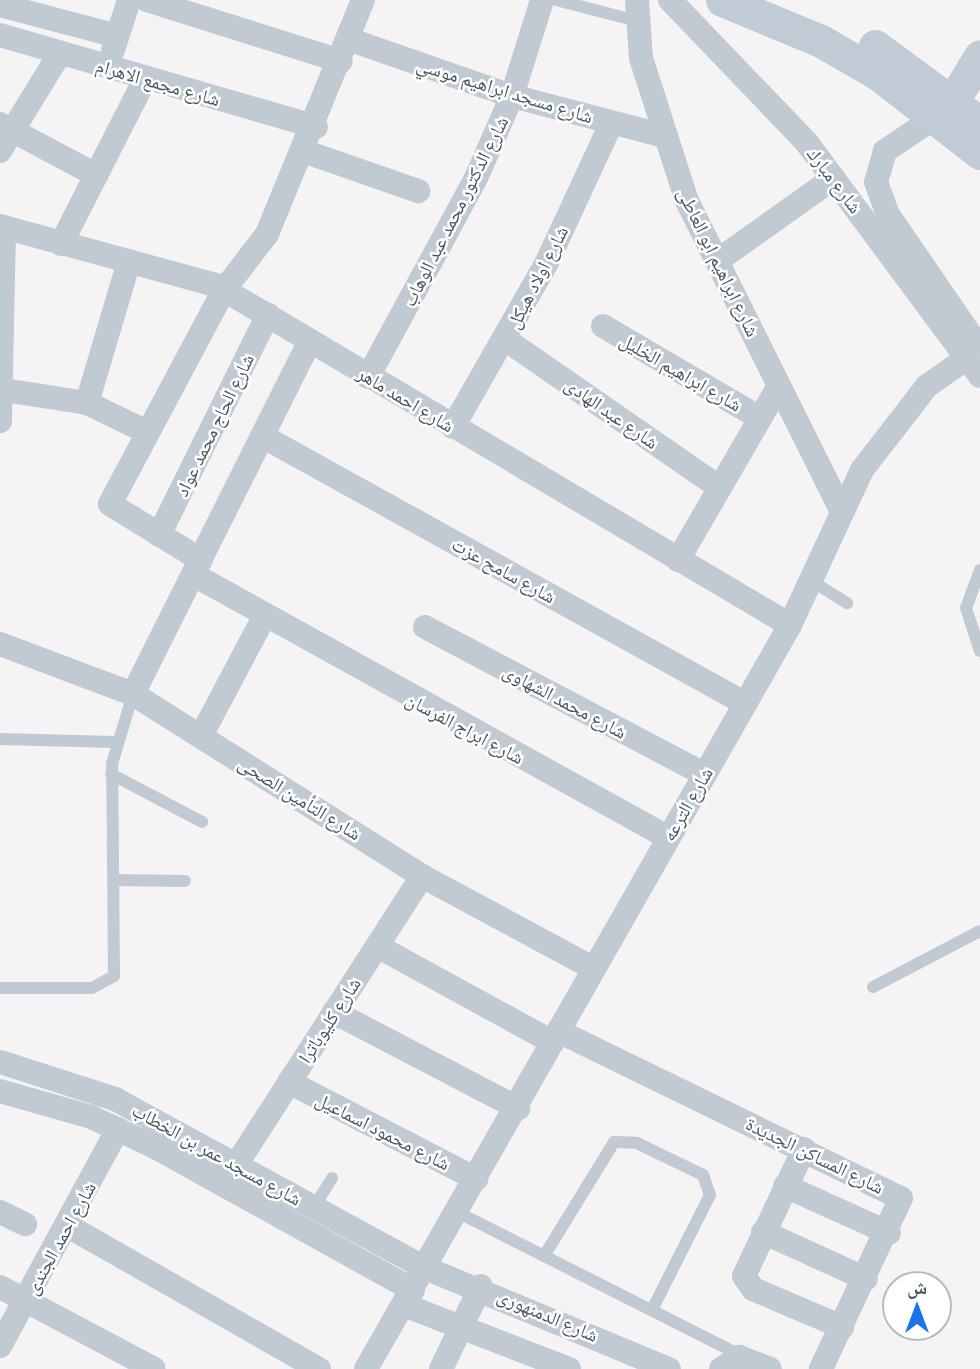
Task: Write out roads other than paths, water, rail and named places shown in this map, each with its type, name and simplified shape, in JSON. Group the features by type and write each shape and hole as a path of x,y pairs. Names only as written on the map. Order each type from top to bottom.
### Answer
{"main road":[{"path":"722,0 821,41 946,108 980,123"},
{"path":"780,0 872,44 946,108 980,153"},
{"path":"946,108 980,56"}],"street":[{"path":"109,68 129,0"},
{"name":"شارع مسجد ابراهيم موسي","path":"147,0 664,136"},
{"path":"4,390 87,403 147,432 224,290 267,234 306,152 363,0"},
{"name":"شارع الدكتور محمد عبد الوهاب","path":"368,377 512,96 542,0"},
{"name":"شارع مبارك","path":"670,0 748,75 834,178 976,361"},
{"path":"0,5 117,36"},
{"name":"شارع ابراهيم ابو العاطى","path":"637,10 641,58 664,136 717,261 841,510"},
{"name":"شارع مجمع الاهرام","path":"0,35 316,127"},
{"path":"60,53 4,135 96,176"},
{"path":"61,244 145,79"},
{"name":"شارع مبارك","path":"946,108 884,150 876,182 887,213 976,361"},
{"name":"شارع اولاد هيكل","path":"453,427 505,339 612,122"},
{"path":"306,152 418,191"},
{"path":"717,261 834,178"},
{"path":"0,421 4,390 2,227"},
{"name":"شارع احمد ماهر","path":"2,227 224,290 790,625"},
{"path":"87,403 129,261"},
{"name":"شارع الحاج محمد عواد","path":"159,535 268,314"},
{"name":"شارع ابراهيم الخليل","path":"603,326 760,418"},
{"name":"شارع عبد الهادى","path":"505,339 719,487"},
{"path":"133,694 310,341"},
{"name":"شارع الترعه","path":"366,1369 518,1108 593,968 790,625 841,510 892,426 927,386 976,361"},
{"path":"678,560 779,386"},
{"name":"شارع ابراج الفرسان","path":"147,432 110,504 113,511 159,535 263,619 667,838"},
{"name":"شارع سامح عزت","path":"264,437 744,703"},
{"path":"201,736 263,619"},
{"name":"شارع محمد الشهاوى","path":"425,627 704,774"},
{"name":"شارع التأمين الصحى","path":"0,644 133,694 422,876 593,968"},
{"name":"شارع كليوباترا","path":"236,1165 422,876"},
{"name":"شارع المساكن الجديدة","path":"377,946 555,1037 804,1149 901,1198 889,1233 821,1369"},
{"path":"334,1013 518,1108"},
{"name":"شارع مسجد عمر بن الخطاب","path":"0,1062 115,1099 425,1268"},
{"name":"شارع محمود اسماعيل","path":"289,1082 476,1179"},
{"name":"شارع مسجد عمر بن الخطاب","path":"0,1091 118,1129 461,1329 561,1367"},
{"name":"شارع احمد الجندى","path":"0,1346 68,1226 118,1129"},
{"path":"804,1149 746,1268 747,1284 842,1326"},
{"path":"785,1186 889,1233"},
{"path":"0,1212 25,1224"},
{"path":"68,1226 319,1369"},
{"path":"763,1232 866,1279"},
{"name":"شارع الدمنهورى","path":"425,1268 481,1286 669,1369"},
{"path":"447,1368 481,1286"},
{"path":"0,1287 154,1369"},
{"path":"561,1367 577,1327"},
{"path":"721,1369 728,1359 759,1364"}],"lane":[{"path":"556,0 637,10"},
{"path":"980,570 966,608 980,651"},
{"path":"810,580 847,603"},
{"path":"0,988 105,985 116,963 111,774 116,741 133,694"},
{"path":"0,739 116,741"},
{"path":"111,774 202,822"},
{"path":"114,880 185,881"},
{"path":"873,987 980,931"},
{"path":"544,1256 614,1142 637,1143 703,1175 710,1195 652,1310"},
{"path":"314,1207 332,1178"},
{"path":"457,1212 759,1364"}]}
